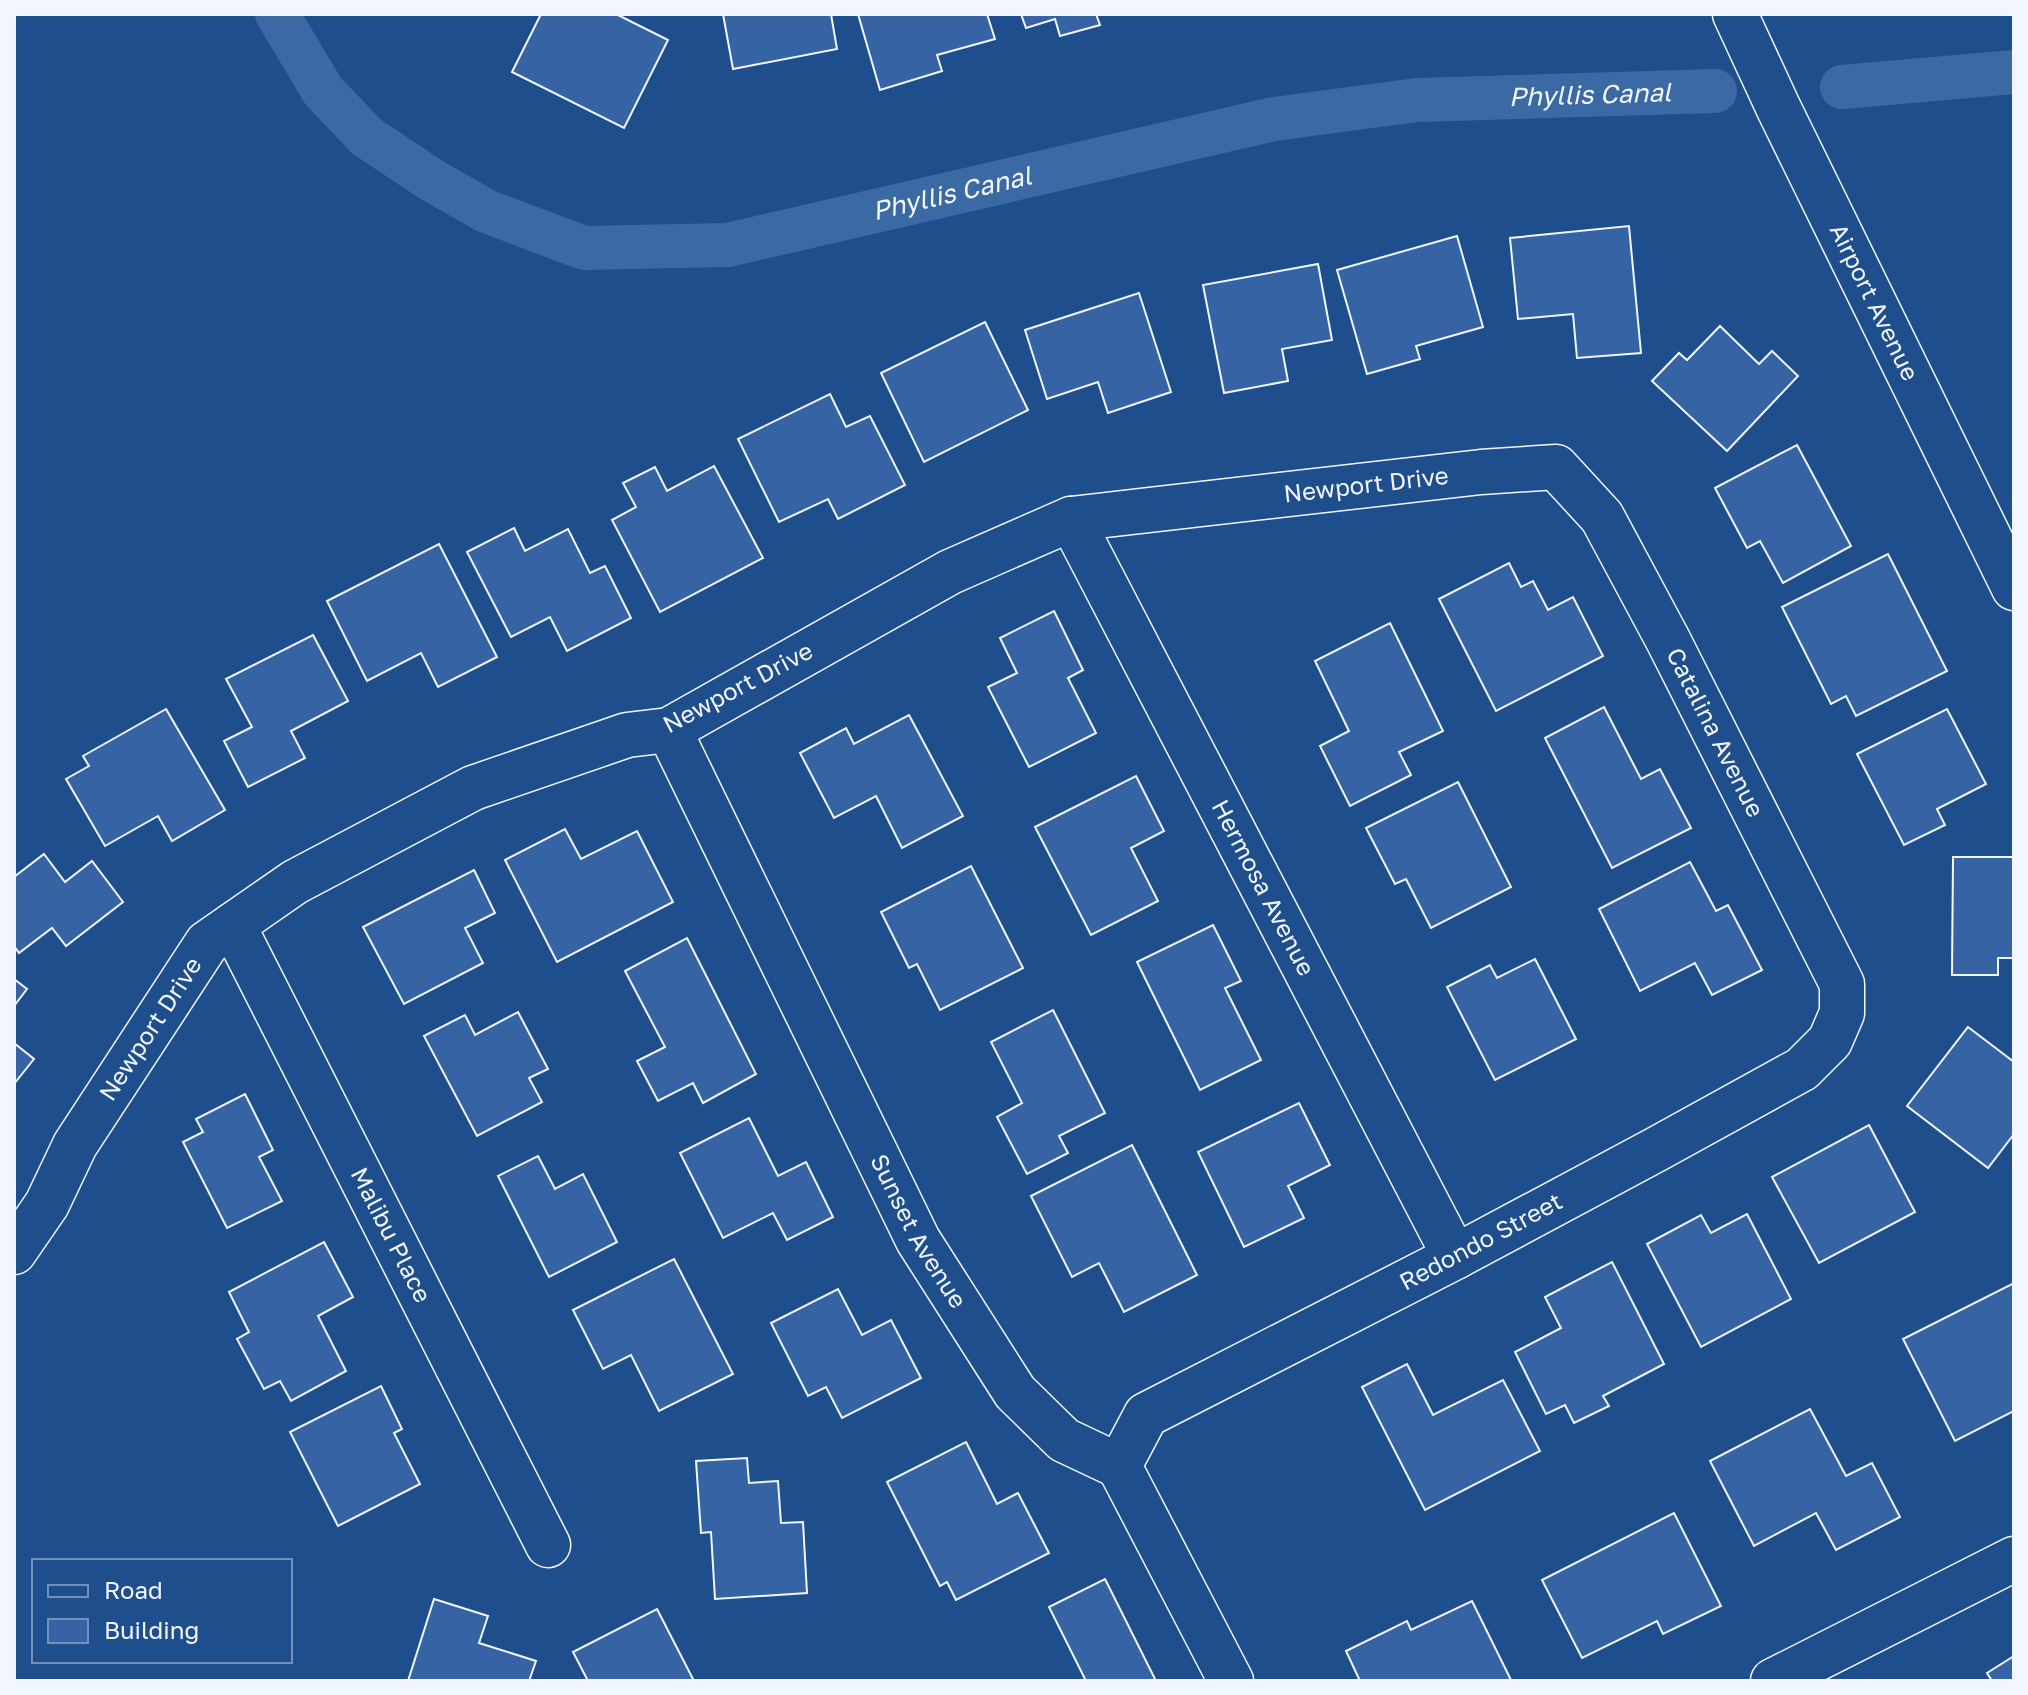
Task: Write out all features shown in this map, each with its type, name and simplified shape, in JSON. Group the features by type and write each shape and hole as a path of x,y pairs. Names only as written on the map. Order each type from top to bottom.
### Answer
{"street":[{"name":"Airport Avenue","path":"1735,14 2014,588"},
{"name":"Newport Drive","path":"14,1252 47,1204 75,1145 207,943 295,882 473,788 627,735 669,730 950,572 1071,519 1481,472 1556,467"},
{"name":"Catalina Avenue","path":"1556,467 1602,517 1668,640 1842,984 1842,1013"},
{"name":"Hermosa Avenue","path":"1071,519 1455,1257"},
{"name":"Sunset Avenue","path":"669,730 918,1240 1015,1392 1064,1440 1119,1466"},
{"name":"Malibu Place","path":"233,925 548,1545"},
{"name":"Redondo Street","path":"1119,1466 1146,1415 1455,1257 1802,1069 1830,1041 1842,1013"},
{"path":"1119,1466 1231,1681"},
{"path":"1773,1681 2014,1559"}],"building":[{"path":"541,14 616,14 668,40 624,128 512,72"},
{"path":"723,14 831,14 837,49 733,69"},
{"path":"858,14 987,14 995,39 937,55 942,71 880,90"},
{"path":"1021,14 1096,14 1100,25 1060,36 1055,19 1026,28"},
{"path":"1629,226 1641,353 1577,358 1573,314 1518,319 1510,238"},
{"path":"1457,236 1483,327 1416,346 1420,359 1367,374 1337,270"},
{"path":"1318,264 1332,340 1282,349 1288,381 1224,393 1203,285"},
{"path":"1139,293 1171,392 1108,413 1098,382 1047,399 1025,330"},
{"path":"985,322 1028,410 924,462 881,373"},
{"path":"1720,326 1759,364 1772,351 1798,376 1727,451 1652,381 1679,353 1687,360"},
{"path":"830,394 846,427 870,416 905,485 838,519 828,499 779,522 738,439"},
{"path":"1797,445 1851,546 1783,583 1760,541 1747,548 1715,488"},
{"path":"714,466 763,558 660,612 612,520 636,507 623,483 655,467 667,491"},
{"path":"514,528 525,551 568,529 590,573 605,566 631,618 567,651 550,617 511,637 467,552"},
{"path":"439,544 497,657 438,687 421,653 367,681 327,601"},
{"path":"1888,554 1947,671 1856,716 1846,696 1831,704 1782,607"},
{"path":"1509,563 1521,587 1533,581 1548,610 1573,597 1603,656 1496,711 1439,599"},
{"path":"1054,611 1083,670 1068,678 1096,733 1029,767 988,687 1017,673 1000,638"},
{"path":"1390,623 1443,731 1399,752 1411,775 1350,806 1320,746 1349,731 1315,661"},
{"path":"313,635 348,701 291,731 305,758 248,787 224,741 252,727 226,679"},
{"path":"1604,707 1641,779 1660,769 1691,828 1612,868 1545,738"},
{"path":"166,709 225,810 172,841 158,816 105,846 66,779 89,766 83,756"},
{"path":"1947,709 1986,784 1937,809 1945,825 1904,845 1857,754"},
{"path":"909,715 963,816 902,848 876,796 834,818 800,753 846,728 854,744"},
{"path":"1136,776 1164,831 1131,848 1158,901 1091,935 1035,827"},
{"path":"1458,782 1511,887 1431,928 1406,879 1395,884 1366,828"},
{"path":"565,829 581,859 637,831 673,902 557,962 505,860"},
{"path":"44,854 65,882 92,861 123,902 66,946 52,928 19,953 14,946 14,877"},
{"path":"1953,857 2014,857 2014,958 1998,958 1998,975 1952,975"},
{"path":"1690,862 1716,911 1728,905 1762,970 1712,995 1695,963 1640,991 1599,909"},
{"path":"971,866 1023,968 940,1010 917,964 909,968 881,912"},
{"path":"474,870 495,913 465,928 483,963 404,1004 363,927"},
{"path":"1213,925 1241,981 1225,988 1261,1060 1200,1090 1137,962"},
{"path":"687,938 756,1074 703,1103 693,1083 658,1101 637,1061 665,1047 625,971"},
{"path":"1535,959 1576,1039 1495,1080 1447,987 1490,965 1497,978"},
{"path":"14,979 27,989 14,1006"},
{"path":"1053,1010 1105,1113 1059,1136 1068,1153 1027,1174 997,1117 1022,1103 991,1042"},
{"path":"518,1012 548,1069 529,1078 542,1102 477,1136 424,1036 465,1015 475,1035"},
{"path":"1968,1027 2014,1062 2014,1134 1988,1168 1907,1106"},
{"path":"14,1043 34,1059 14,1084"},
{"path":"245,1094 273,1150 259,1157 282,1201 227,1228 183,1142 203,1132 196,1119"},
{"path":"1299,1103 1330,1165 1288,1186 1304,1218 1244,1247 1198,1152"},
{"path":"749,1118 778,1176 806,1162 833,1217 787,1240 773,1213 723,1238 680,1153"},
{"path":"1869,1125 1915,1212 1819,1263 1772,1177"},
{"path":"1132,1145 1197,1275 1124,1312 1099,1263 1072,1277 1031,1196"},
{"path":"538,1156 555,1189 583,1174 617,1242 549,1277 498,1176"},
{"path":"1747,1214 1791,1299 1701,1347 1647,1244 1701,1215 1711,1233"},
{"path":"324,1242 353,1297 318,1316 346,1371 291,1401 280,1381 264,1389 237,1339 249,1332 229,1292"},
{"path":"674,1259 733,1374 659,1411 631,1355 603,1369 573,1310"},
{"path":"1612,1262 1664,1364 1603,1396 1609,1406 1574,1423 1565,1405 1546,1414 1515,1352 1561,1328 1545,1297"},
{"path":"2014,1283 2014,1411 1955,1441 1903,1339"},
{"path":"838,1289 862,1335 891,1320 921,1378 842,1418 826,1387 808,1396 771,1323"},
{"path":"1407,1364 1433,1415 1503,1380 1540,1451 1425,1510 1362,1387"},
{"path":"381,1386 402,1429 394,1433 420,1484 338,1526 290,1432"},
{"path":"1810,1409 1846,1476 1872,1463 1900,1517 1836,1550 1816,1513 1754,1546 1710,1461"},
{"path":"966,1442 997,1504 1018,1493 1049,1553 956,1600 947,1582 940,1586 887,1482"},
{"path":"747,1458 749,1483 778,1481 781,1523 803,1522 807,1593 715,1599 711,1532 701,1533 696,1461"},
{"path":"1674,1513 1721,1606 1663,1634 1657,1621 1582,1658 1542,1580"},
{"path":"1105,1579 1156,1681 1086,1681 1049,1607"},
{"path":"434,1599 488,1616 479,1643 536,1661 529,1681 408,1681"},
{"path":"1472,1601 1511,1680 1360,1681 1346,1651 1407,1621 1411,1630"},
{"path":"657,1609 694,1681 588,1681 573,1652"},
{"path":"2014,1656 2014,1681 1992,1681 1987,1673"}],"waterway":[{"name":"Phyllis Canal","path":"277,14 323,91 367,137 486,211 584,248 728,245 1274,119 1417,100 1715,91"},
{"name":"Phyllis Canal","path":"1842,87 2014,72"}]}
